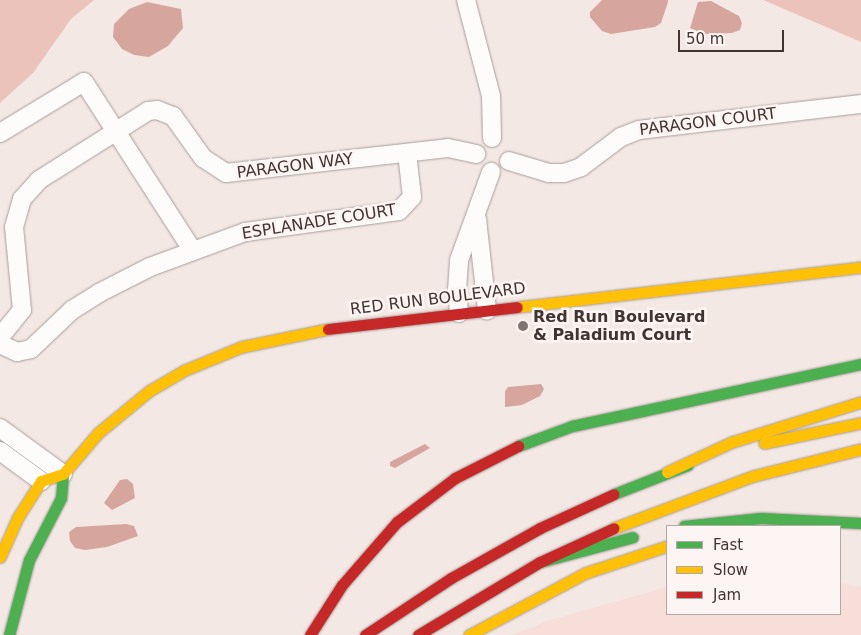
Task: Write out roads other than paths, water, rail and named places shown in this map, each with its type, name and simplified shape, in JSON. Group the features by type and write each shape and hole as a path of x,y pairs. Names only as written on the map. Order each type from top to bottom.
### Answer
{"main road":[{"name":"RED RUN BOULEVARD","path":"63,474 98,433 137,399 185,370 222,353 290,334 861,267"},
{"path":"310,635 342,585 397,522 455,478 498,453 572,426 861,364"},
{"path":"365,635 498,550 579,510 732,442 861,402"},
{"path":"667,472 741,448 861,423"},
{"path":"418,635 540,562 640,516 704,492 788,466 861,449"},
{"path":"0,557 18,517 41,481 63,474 61,498 30,560 9,635"},
{"path":"694,525 761,518 861,523"},
{"path":"540,562 649,533"},
{"path":"469,635 576,576 625,557 666,546"}],"street":[{"path":"466,0 491,96 492,138"},
{"path":"0,134 84,82 193,251"},
{"name":"PARAGON COURT","path":"509,162 549,173 564,173 581,167 621,137 639,130 861,104"},
{"name":"PARAGON WAY","path":"0,337 22,310 14,227 22,199 38,180 148,111 165,112 181,123 209,164 226,174 448,148 476,154"},
{"path":"492,138 507,145 509,162 502,170 491,172 480,166 476,154 481,143 492,138"},
{"name":"ESPLANADE COURT","path":"0,344 17,352 31,349 83,302 150,267 255,229 399,211 412,197 407,153"},
{"path":"459,313 457,290 459,260 477,218 491,172"},
{"path":"477,218 487,310"},
{"path":"0,428 63,474"},
{"path":"0,451 41,481"}],"place":[{"name":"Red Run Boulevard & Paladium Court","path":"523,326"}]}
